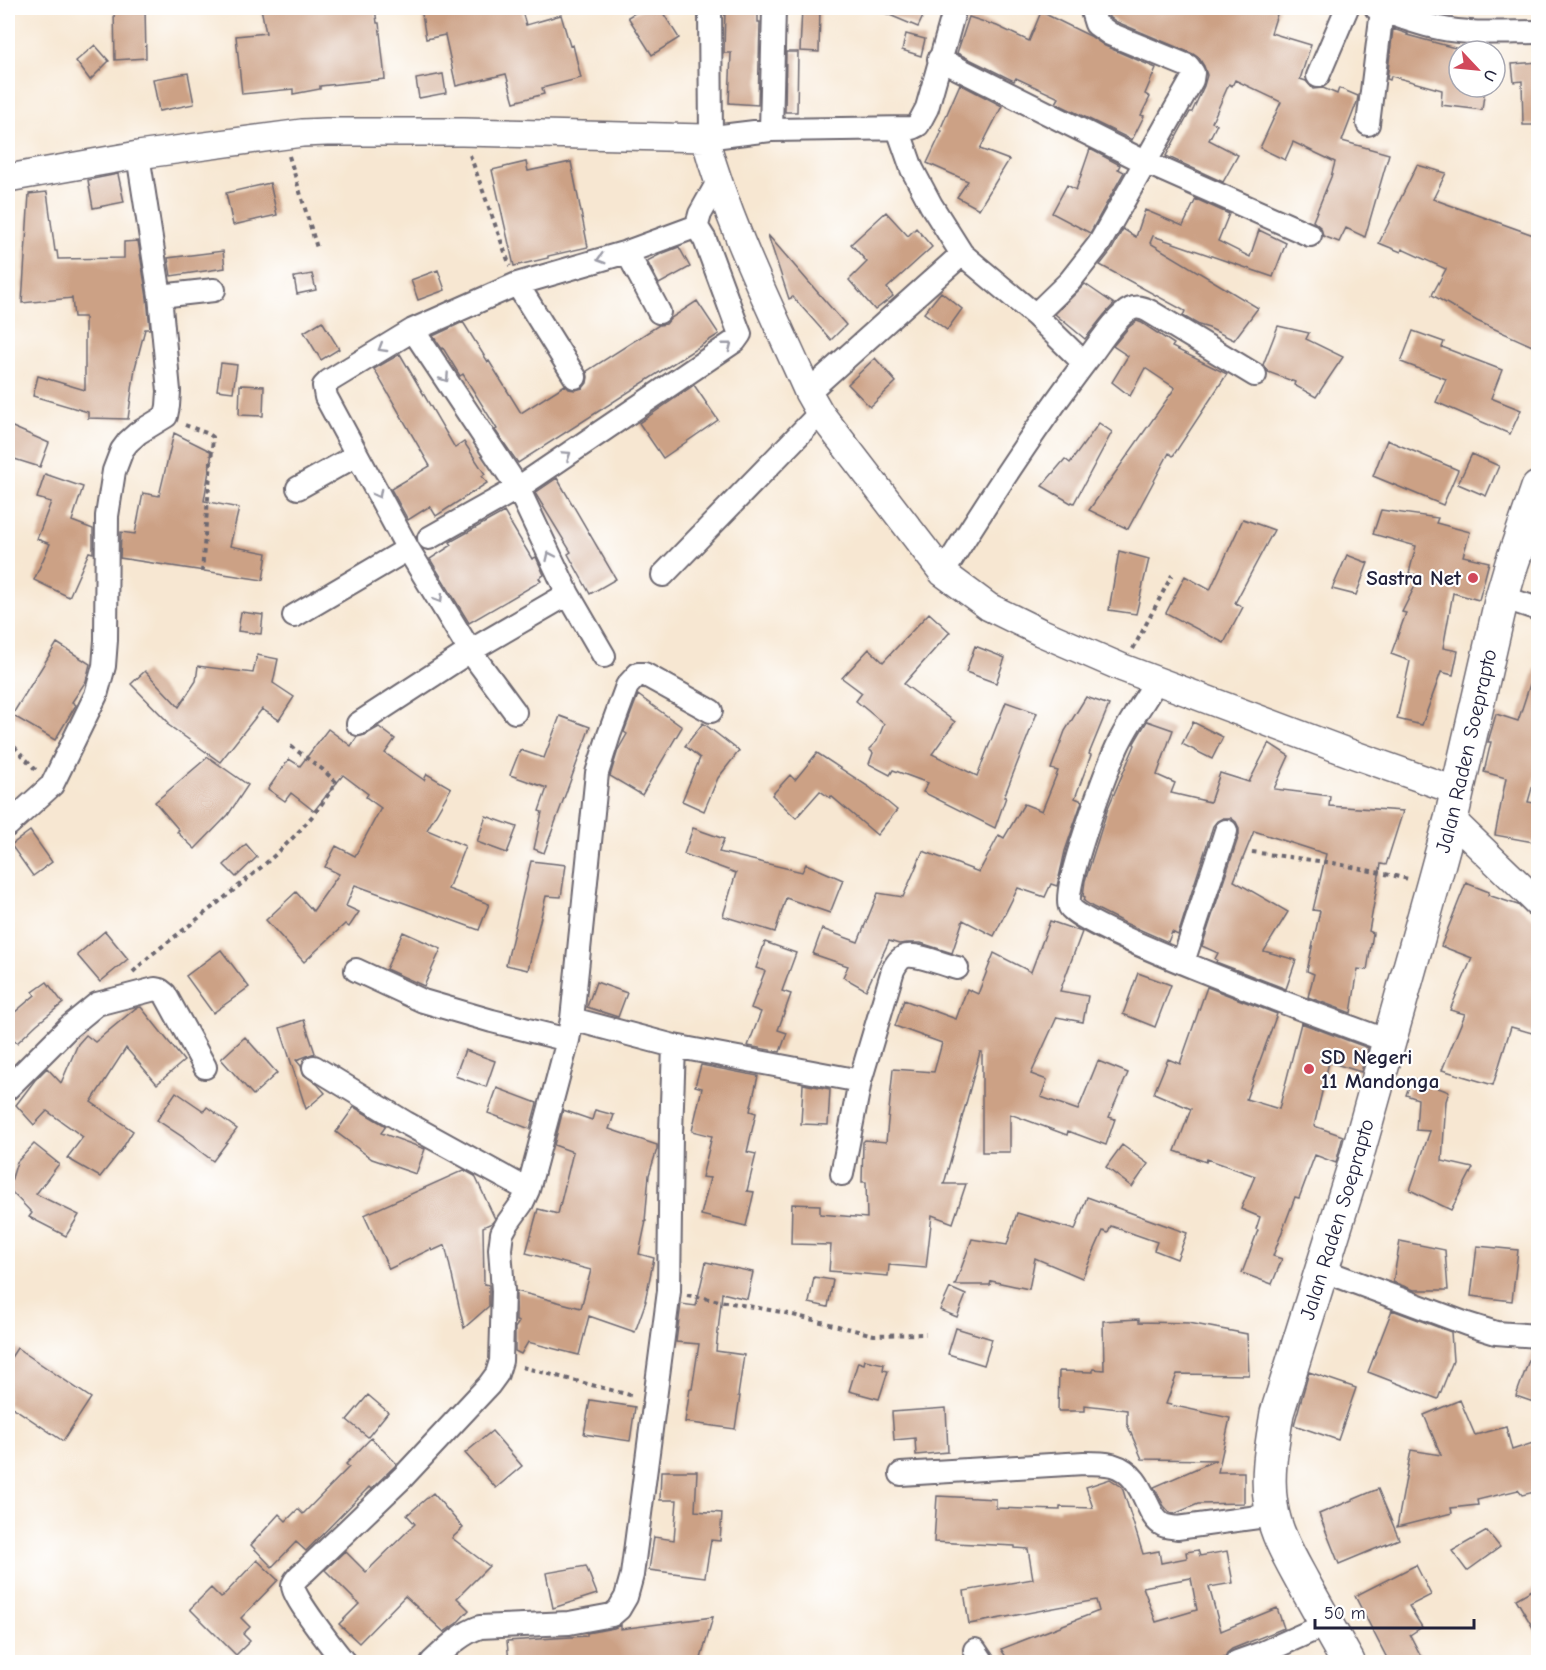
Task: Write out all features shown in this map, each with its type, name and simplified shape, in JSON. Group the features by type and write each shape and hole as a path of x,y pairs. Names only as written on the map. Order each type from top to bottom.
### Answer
{"highway":[{"name":"Jalan Raden Soeprapto","path":"1348,1662 1277,1531 1269,1484 1271,1447 1277,1413 1353,1170 1433,885 1502,597 1539,488"}],"street":[{"path":"710,8 708,138 718,182 735,226 814,402 944,573 989,607 1040,632 1123,668 1355,755 1454,805 1539,903"},
{"path":"771,130 774,8"},
{"path":"8,178 138,155 282,135 327,132 462,132 708,138 771,130 912,129 918,125 927,108 955,8"},
{"path":"1035,315 1070,281 1099,244 1192,80 1193,73 1188,66 1110,34 1096,24 1091,8"},
{"path":"1318,76 1347,8"},
{"path":"1368,124 1379,9 1412,21 1441,28 1475,32 1539,32"},
{"path":"939,59 1145,162 1310,235"},
{"path":"898,129 912,169 931,205 962,254 1035,315 1084,363"},
{"path":"8,825 52,785 101,681 106,640 107,516 114,471 122,450 128,442 166,416 168,406 170,392 160,297 138,155"},
{"path":"696,229 700,214 718,182"},
{"path":"429,538 518,488 738,338 740,334 700,232 692,228 627,252 517,284 413,330 328,381 324,386 326,397 408,549 470,651 515,712"},
{"path":"627,252 659,312"},
{"path":"663,575 814,402 962,254"},
{"path":"517,284 575,378"},
{"path":"160,297 214,290"},
{"path":"944,573 1002,478 1084,363 1117,321 1129,310 1137,307 1149,311 1255,375"},
{"path":"413,330 518,488 568,594 604,656"},
{"path":"298,488 357,455"},
{"path":"294,616 408,549"},
{"path":"358,724 470,651 568,594"},
{"path":"1502,597 1539,609"},
{"path":"344,1662 300,1602 293,1590 294,1584 402,1478 497,1374 501,1361 502,1233 528,1190 570,1029 597,773 627,686 638,674 644,674 711,711"},
{"path":"1158,680 1118,746 1090,818 1069,887 1070,906 1077,915 1114,933 1388,1041"},
{"path":"1183,962 1226,831"},
{"path":"842,1174 860,1081 893,970 899,960 906,956 957,968"},
{"path":"356,970 423,1001 492,1021 570,1029 860,1081"},
{"path":"8,1088 97,1004 155,989 165,994 205,1067"},
{"path":"432,1662 453,1642 480,1627 569,1623 612,1616 627,1597 632,1575 669,1291 670,1133 674,1046"},
{"path":"314,1067 406,1123 528,1190"},
{"path":"1322,1270 1496,1333 1539,1336"},
{"path":"901,1474 1084,1463 1112,1465 1125,1472 1142,1489 1155,1517 1162,1525 1177,1528 1273,1515"},
{"path":"1237,1662 1263,1653 1327,1624"}],"path":[{"path":"462,132 517,284"},
{"path":"282,135 317,248"},
{"path":"166,416 213,437 202,572"},
{"path":"1123,668 1172,575"},
{"path":"8,741 52,785"},
{"path":"128,976 267,863 315,814 328,796 336,782 322,769 289,746"},
{"path":"1252,852 1333,863 1433,885"},
{"path":"669,1291 781,1312 874,1335 926,1334"},
{"path":"501,1361 654,1402"}],"building":[{"path":"114,8 145,8 146,58 115,60"},
{"path":"261,8 375,8 377,23 379,23 385,79 320,86 320,89 293,94 293,89 242,94 236,36 266,33"},
{"path":"421,8 521,8 526,25 561,15 570,46 573,45 581,78 542,88 544,94 514,102 506,74 456,86 445,35 426,39"},
{"path":"643,8 660,8 679,38 652,55 628,17"},
{"path":"725,8 758,8 758,22 760,22 758,105 729,103 731,53 724,53"},
{"path":"802,8 820,8 819,52 800,51"},
{"path":"873,8 927,8 918,27"},
{"path":"1111,8 1279,8 1271,33 1311,45 1300,79 1306,81 1313,89 1323,88 1337,94 1339,88 1358,96 1342,141 1389,154 1365,237 1346,228 1339,242 1323,236 1321,228 1313,221 1335,162 1293,142 1285,160 1260,148 1281,102 1235,80 1232,86 1229,84 1212,122 1217,124 1209,140 1238,155 1223,182 1166,156 1192,112 1204,86 1207,75 1204,66 1193,54 1117,22 1108,16 1107,13"},
{"path":"1041,12 1105,46 1156,68 1145,94 1150,97 1141,115 1144,116 1132,140 1056,103 1059,98 1016,78 1014,81 957,53 969,17 997,26 1029,41"},
{"path":"1393,29 1447,46 1447,99 1483,99 1482,110 1441,105 1442,90 1391,76 1390,80 1387,79"},
{"path":"906,34 925,39 921,56 902,50"},
{"path":"95,45 109,61 90,80 76,61"},
{"path":"786,52 798,52 797,112 785,112"},
{"path":"1539,62 1539,125 1523,125 1522,81 1514,82 1512,64"},
{"path":"188,73 194,104 159,111 153,79"},
{"path":"443,74 446,93 419,98 416,79"},
{"path":"960,84 1002,106 980,149 1009,160 979,209 957,197 968,181 927,163"},
{"path":"1090,149 1120,165 1118,169 1124,172 1090,233 1052,213 1067,185 1076,190"},
{"path":"526,162 528,171 571,162 588,247 514,266 492,170"},
{"path":"1417,165 1446,173 1433,199 1539,237 1539,349 1477,321 1432,295 1446,269 1402,249 1401,252 1379,243"},
{"path":"118,174 124,202 93,208 88,180"},
{"path":"270,183 277,215 233,225 226,193"},
{"path":"47,192 58,259 124,258 124,242 138,241 150,329 145,329 135,368 128,419 88,418 88,412 33,396 38,376 85,390 85,317 74,317 72,298 22,303 29,194"},
{"path":"1196,199 1229,214 1218,241 1250,257 1259,230 1286,243 1273,277 1153,236 1150,243 1258,308 1234,340 1199,325 1183,316 1185,311 1100,265 1123,229 1136,237 1145,210 1183,226"},
{"path":"886,212 908,236 916,228 932,247 887,288 893,296 875,310 849,280 867,262 851,244"},
{"path":"768,235 846,325 831,340 793,297 789,299"},
{"path":"679,247 690,267 659,284 647,261"},
{"path":"223,251 225,268 171,276 168,258"},
{"path":"438,270 445,290 418,300 411,280"},
{"path":"312,274 316,290 297,294 294,277"},
{"path":"1085,284 1114,304 1085,339 1055,314"},
{"path":"941,292 962,309 947,330 924,313"},
{"path":"697,301 719,334 518,463 495,430 497,429 463,374 460,376 433,336 463,322 521,413 565,385 575,390 583,388 587,383 587,371 659,325 666,324 671,318"},
{"path":"322,321 339,349 321,360 304,332"},
{"path":"1137,321 1174,344 1172,347 1227,374 1173,456 1169,453 1128,529 1089,510 1175,388 1145,368 1130,396 1112,382 1128,356 1113,346"},
{"path":"1278,326 1309,333 1306,339 1343,357 1316,397 1294,385 1295,382 1268,372 1263,365"},
{"path":"1413,331 1444,342 1442,347 1502,370 1491,398 1521,410 1510,434 1436,402 1446,379 1401,362"},
{"path":"400,354 455,448 464,442 485,474 482,476 487,483 436,516 430,506 408,520 391,489 430,466 374,369"},
{"path":"875,358 896,382 870,407 848,384"},
{"path":"221,363 237,365 233,392 217,390"},
{"path":"240,385 264,386 263,416 239,415"},
{"path":"694,385 718,420 663,458 639,423"},
{"path":"1099,423 1112,432 1074,503 1042,486 1065,459 1070,463"},
{"path":"8,425 49,443 40,467 8,457"},
{"path":"174,433 212,452 204,501 239,508 230,546 267,553 263,580 120,558 121,532 135,534 143,493 159,496"},
{"path":"1387,440 1458,470 1443,505 1373,476"},
{"path":"1472,454 1499,466 1486,496 1458,484"},
{"path":"45,474 83,487 72,521 93,529 93,553 89,552 69,597 34,580 50,544 37,539 51,502 37,498"},
{"path":"557,478 616,579 590,594 568,554 571,552 535,493"},
{"path":"1381,510 1438,518 1436,523 1470,532 1463,556 1489,562 1479,600 1453,593 1443,648 1458,651 1453,675 1441,672 1422,725 1397,719 1410,661 1391,654 1406,613 1402,612 1420,576 1409,573 1416,546 1373,534"},
{"path":"504,512 532,559 536,557 544,575 539,578 541,581 469,623 430,559 452,545 450,542"},
{"path":"1243,519 1274,530 1235,603 1243,607 1224,643 1166,613 1185,576 1210,590"},
{"path":"1119,551 1149,559 1136,614 1109,610"},
{"path":"1347,555 1368,563 1356,595 1332,589"},
{"path":"241,612 263,615 261,634 238,631"},
{"path":"929,613 950,632 904,684 955,722 932,754 977,776 1006,702 1037,713 1004,797 1006,797 995,828 923,792 928,783 893,770 890,775 869,764 873,753 869,749 877,741 884,724 856,701 862,693 842,678 869,649 883,662"},
{"path":"57,643 90,664 86,681 72,702 76,705 55,740 12,715"},
{"path":"975,646 1005,658 996,683 966,672"},
{"path":"257,655 278,659 273,683 294,697 279,720 262,709 220,762 167,724 168,722 131,684 145,671 179,707 196,681 198,666 253,673"},
{"path":"1535,669 1539,670 1539,763 1528,802 1539,804 1539,843 1495,835 1506,778 1484,772 1491,742 1488,742 1496,714 1518,721"},
{"path":"638,695 682,727 642,795 610,776 618,750 627,734 624,732"},
{"path":"1086,697 1109,705 1089,754 1091,755 1075,798 1082,801 1065,851 1057,886 1051,884 1045,897 1018,888 994,936 963,920 952,953 921,943 899,944 889,941 866,990 843,977 848,966 813,954 822,929 858,942 878,893 903,897 923,851 979,872 999,835 1004,838 1024,804 1042,811 1058,771 1051,769 1065,731"},
{"path":"560,716 590,727 544,853 534,849 542,812 539,811 547,788 510,775 520,750 544,758"},
{"path":"1147,721 1173,730 1157,775 1175,783 1171,793 1210,802 1220,773 1249,782 1269,743 1289,756 1274,789 1330,796 1329,806 1403,811 1386,865 1381,864 1369,931 1373,933 1367,970 1358,969 1351,1013 1308,997 1314,974 1307,971 1320,911 1313,910 1326,854 1254,831 1234,881 1288,912 1264,951 1296,960 1286,989 1216,962 1218,953 1202,946 1239,835 1239,828 1231,818 1223,818 1213,826 1178,935 1172,932 1168,942 1084,901 1085,881 1108,808 1134,743"},
{"path":"1193,722 1223,737 1212,759 1182,744"},
{"path":"703,723 739,751 718,778 704,811 682,801 700,758 685,746"},
{"path":"379,727 395,739 385,753 424,780 427,774 451,788 427,830 465,846 448,889 489,904 479,930 355,885 346,906 359,912 349,927 345,924 304,962 266,920 296,892 313,911 339,874 325,867 336,846 355,856 381,808 366,797 368,794 343,775 314,811 291,793 285,801 268,789 289,759 300,766 328,729 351,746 357,737"},
{"path":"817,753 869,787 897,810 877,835 831,796 830,798 820,791 796,818 772,795 790,775 795,780"},
{"path":"208,757 248,785 228,815 195,849 177,832 179,830 155,802"},
{"path":"486,816 517,827 507,853 477,842"},
{"path":"693,828 724,839 719,852 802,872 806,864 843,880 830,913 786,898 775,932 723,916 736,873 684,854"},
{"path":"30,831 52,862 33,876 11,845"},
{"path":"246,844 257,857 236,877 224,865"},
{"path":"531,861 566,865 561,897 546,896 528,970 506,965"},
{"path":"1466,883 1489,892 1488,895 1518,905 1528,915 1539,918 1539,1035 1511,1027 1493,1085 1442,1070 1465,1014 1450,1010 1472,958 1441,946"},
{"path":"1050,921 1082,932 1060,991 1088,996 1083,1022 1057,1017 1031,1074 1047,1080 1041,1097 1078,1110 1098,1061 1128,1073 1109,1117 1115,1119 1106,1145 1068,1131 1067,1135 1010,1114 1010,1152 982,1152 982,1052 980,1052 944,1184 966,1184 953,1223 932,1215 926,1268 889,1265 888,1276 829,1271 831,1245 791,1244 792,1204 820,1205 820,1214 867,1218 866,1182 862,1182 863,1142 865,1140 886,1142 893,1069 934,1072 942,1043 895,1026 904,1000 956,1019 967,989 978,994 994,953 1031,972"},
{"path":"105,931 128,959 100,982 77,955"},
{"path":"403,932 441,949 424,986 386,969"},
{"path":"765,942 796,953 782,991 791,994 778,1030 787,1033 780,1052 748,1046 761,1012 751,1008 765,971 756,968"},
{"path":"221,950 249,987 213,1013 186,976"},
{"path":"1138,973 1171,985 1155,1027 1123,1014"},
{"path":"47,982 63,1003 17,1043 8,1035 8,1018 35,995 33,992"},
{"path":"596,982 627,993 618,1017 587,1007"},
{"path":"1207,987 1277,1014 1246,1099 1279,1109 1301,1023 1368,1048 1361,1072 1329,1062 1314,1126 1343,1136 1336,1163 1315,1155 1299,1198 1295,1197 1273,1256 1282,1259 1272,1284 1242,1273 1258,1230 1256,1229 1260,1217 1241,1209 1255,1176 1207,1159 1206,1162 1175,1151 1191,1109 1154,1093 1168,1059 1180,1064"},
{"path":"141,1007 184,1061 157,1084 126,1048 91,1102 133,1131 100,1177 67,1158 83,1137 47,1111 34,1125 16,1105 47,1068 61,1083 78,1044 86,1035 95,1042 136,1008"},
{"path":"304,1020 315,1053 296,1060 303,1074 325,1093 306,1109 280,1028"},
{"path":"245,1037 277,1073 253,1095 221,1059"},
{"path":"465,1050 495,1061 486,1087 455,1076"},
{"path":"701,1065 758,1076 750,1111 756,1113 747,1152 756,1154 747,1191 754,1192 746,1226 701,1215 710,1178 702,1177 712,1136 692,1131 702,1088 695,1086"},
{"path":"1412,1078 1449,1092 1446,1101 1442,1161 1473,1168 1451,1210 1410,1190 1430,1131 1416,1130 1418,1099 1406,1095"},
{"path":"803,1084 830,1089 828,1125 801,1124"},
{"path":"497,1088 537,1103 530,1129 488,1113"},
{"path":"176,1092 204,1111 207,1107 237,1129 213,1161 157,1120"},
{"path":"354,1107 386,1126 381,1133 425,1149 416,1174 372,1159 336,1132"},
{"path":"563,1110 592,1120 595,1110 614,1115 609,1129 657,1145 649,1175 646,1221 639,1254 654,1258 646,1301 635,1332 589,1316 579,1355 528,1342 521,1354 515,1351 515,1328 519,1322 516,1321 516,1291 581,1308 591,1270 526,1253 538,1209 558,1214 573,1152 554,1145"},
{"path":"34,1144 59,1164 36,1194 79,1215 66,1236 29,1217 32,1213 8,1188 8,1180 11,1181 17,1162"},
{"path":"1122,1145 1148,1164 1132,1187 1106,1167"},
{"path":"464,1170 475,1176 495,1219 483,1227 484,1284 489,1285 489,1306 464,1328 445,1245 432,1251 431,1249 389,1269 364,1215"},
{"path":"1087,1197 1187,1233 1177,1259 1154,1250 1157,1242 1111,1226 1108,1233 1103,1231 1082,1278 1035,1258 1029,1289 991,1281 990,1285 955,1285 972,1239 1007,1245 1017,1213 1075,1230"},
{"path":"1400,1241 1445,1250 1448,1290 1414,1290 1393,1282"},
{"path":"1477,1246 1518,1250 1512,1301 1471,1296"},
{"path":"706,1262 753,1272 747,1299 722,1293 716,1351 744,1355 735,1429 685,1422 699,1344 676,1342 681,1304 696,1306"},
{"path":"814,1277 833,1280 828,1307 809,1303"},
{"path":"950,1288 966,1295 957,1317 940,1310"},
{"path":"1392,1310 1451,1332 1453,1361 1438,1399 1368,1372"},
{"path":"1139,1319 1139,1322 1189,1323 1247,1334 1249,1375 1177,1374 1166,1404 1230,1418 1218,1472 1244,1472 1244,1503 1198,1504 1174,1514 1170,1513 1154,1487 1216,1460 1142,1459 1127,1424 1127,1410 1085,1405 1085,1411 1058,1411 1059,1371 1104,1370 1103,1321"},
{"path":"956,1328 992,1339 984,1365 948,1354"},
{"path":"17,1348 91,1398 63,1441 8,1404 8,1362"},
{"path":"1533,1349 1539,1349 1539,1404 1516,1396"},
{"path":"865,1360 884,1364 883,1370 888,1371 879,1399 849,1391 858,1362 864,1364"},
{"path":"1309,1372 1356,1388 1338,1440 1294,1425"},
{"path":"368,1395 388,1412 368,1437 347,1420"},
{"path":"590,1400 635,1407 630,1441 584,1434"},
{"path":"1460,1400 1475,1435 1506,1427 1512,1450 1539,1441 1539,1491 1522,1495 1518,1490 1477,1500 1478,1505 1451,1508 1452,1513 1397,1527 1411,1450 1441,1455 1424,1415"},
{"path":"946,1408 948,1452 916,1455 915,1438 894,1440 892,1412"},
{"path":"492,1431 522,1466 496,1488 465,1453"},
{"path":"371,1438 397,1464 371,1489 369,1487 306,1551 296,1542 272,1567 251,1545 279,1514 286,1521 298,1509 303,1514 349,1467 346,1464"},
{"path":"661,1471 697,1471 695,1511 722,1513 720,1541 711,1540 705,1577 649,1570 654,1537 674,1540 677,1500 660,1500"},
{"path":"1110,1479 1122,1487 1143,1554 1159,1551 1161,1563 1187,1558 1186,1552 1198,1550 1200,1556 1227,1551 1233,1583 1209,1587 1221,1631 1277,1608 1284,1628 1232,1649 1225,1657 1205,1662 1009,1662 1001,1649 1099,1611 1096,1600 969,1624 964,1591 1033,1579 1028,1549 1015,1548 1015,1546 934,1542 937,1496 996,1499 996,1508 1060,1510 1060,1507 1093,1508 1086,1487","holes":["1191,1578 1197,1610 1156,1622 1143,1587"]},
{"path":"1378,1489 1399,1539 1339,1564 1319,1514"},
{"path":"433,1493 463,1528 452,1538 489,1566 457,1598 469,1610 457,1623 444,1632 405,1596 359,1643 339,1624 359,1604 325,1570 345,1551 366,1572 415,1524 407,1515"},
{"path":"1487,1531 1500,1547 1467,1571 1452,1551"},
{"path":"257,1560 278,1580 241,1618 250,1627 243,1634 250,1641 236,1655 190,1609 211,1588 221,1598"},
{"path":"1416,1565 1431,1595 1409,1606 1422,1627 1410,1635 1424,1662 1389,1662 1355,1596"},
{"path":"586,1566 597,1594 553,1608 546,1573"},
{"path":"1539,1586 1539,1638 1516,1599"},
{"path":"713,1617 700,1662 587,1662 587,1659 509,1662 507,1641 587,1636 587,1633 621,1625 621,1629"}],"place":[{"name":"Sastra Net","path":"1473,578"},
{"name":"SD Negeri 11 Mandonga","path":"1309,1069"}]}
